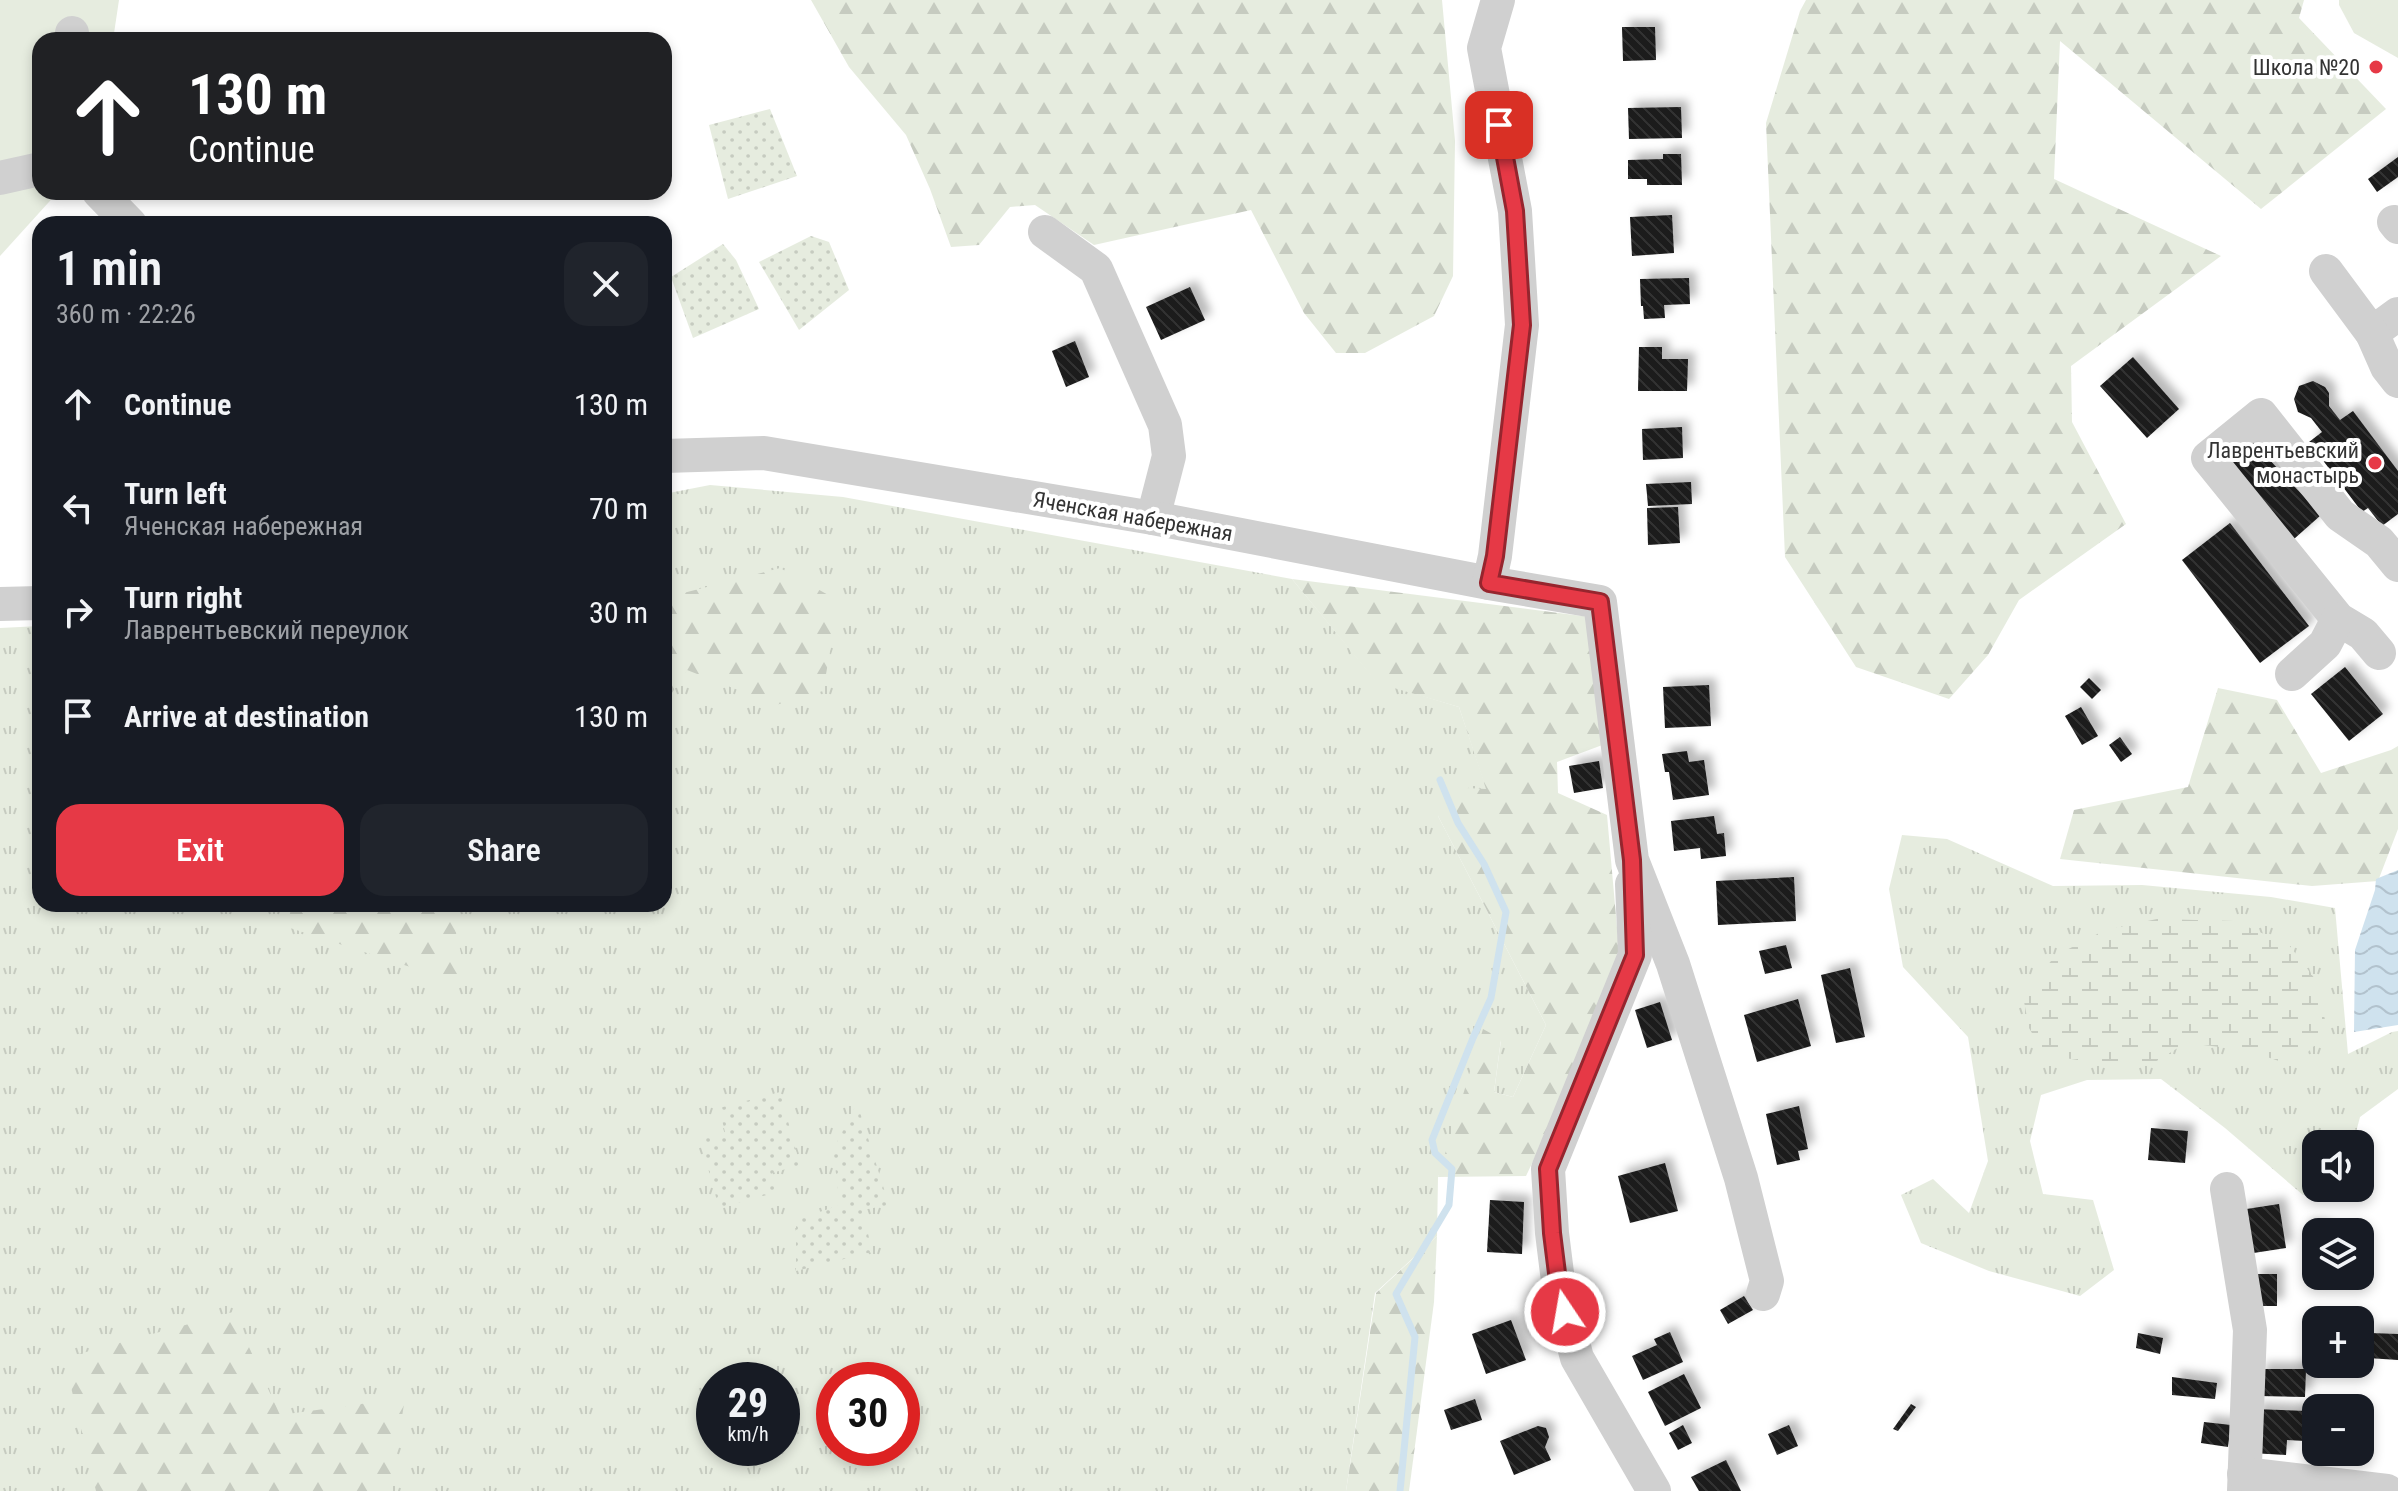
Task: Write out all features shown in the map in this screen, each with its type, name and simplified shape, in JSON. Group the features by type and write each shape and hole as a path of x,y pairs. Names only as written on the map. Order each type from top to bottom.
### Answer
{"street":[{"path":"1489,583 1495,556 1522,325 1515,211 1484,48 1498,0"},
{"path":"0,178 32,171"},
{"path":"107,200 122,216"},
{"path":"1045,232 1096,269 1165,425 1169,456 1153,518"},
{"path":"2326,271 2385,323 2387,367 2398,381"},
{"path":"2379,653 2363,634 2338,619 2208,458 2261,415 2340,515 2379,542 2398,565"},
{"name":"Яченская набережная","path":"672,456 764,453 1153,518 1600,602 1632,860"},
{"path":"0,604 32,603"},
{"path":"2292,674 2325,644 2338,619"},
{"path":"1632,860 1673,964 1741,1178 1767,1281 1763,1294"},
{"path":"1632,860 1635,955 1548,1169 1559,1289 1577,1358 1654,1491"},
{"path":"2227,1189 2250,1330 2244,1483 2387,1491"}],"green space":[{"path":"0,0 119,0 114,32 32,32 32,200 51,200 36,216 32,216 32,221 0,256"},
{"path":"811,0 1442,0 1455,141 1453,276 1434,316 1365,353 1336,353 1304,313 1251,210 1094,245 1035,205 1010,207 979,245 951,247 906,135 849,67"},
{"path":"1806,0 2304,0 2299,18 2386,109 2261,209 2060,41 2054,179 2221,256 2071,366 2072,422 2126,524 2019,600 1988,655 1949,699 1856,667 1785,557 1766,123"},
{"path":"2339,0 2398,0 2398,58 2354,33"},
{"path":"770,109 797,176 728,199 709,125"},
{"path":"811,236 829,242 849,290 799,330 759,262"},
{"path":"723,244 736,260 759,309 693,338 672,276"},
{"path":"710,485 843,497 1292,579 1377,682 1459,707 1487,790 1438,816 1546,1025 1513,1097 1494,1092 1501,1040 1438,1177 1437,1236 1375,1293 1346,1491 0,1491 0,628 32,626 32,912 672,912 672,492"},
{"path":"780,568 839,601 823,691 776,705 687,670 672,693 672,596"},
{"path":"1292,579 1590,617 1605,744 1557,762 1558,793 1607,815 1619,950 1564,1096 1526,1176 1438,1177 1483,1029 1501,1039 1494,1092 1513,1097 1546,1025 1438,816 1447,787 1486,789 1459,707 1377,683"},
{"path":"2218,688 2277,700 2321,773 2398,746 2398,829 2378,881 2312,886 2060,859 2074,810 2188,787"},
{"path":"1902,835 1947,839 2053,886 2142,885 2271,897 2335,908 2348,1054 2398,1031 2398,1089 2360,1117 2357,1130 2302,1130 2302,1194 2225,1128 2161,1079 2087,1080 2041,1095 2030,1141 2043,1194 2093,1200 2114,1270 2080,1296 1989,1271 1921,1243 1901,1195 1933,1179 1969,1213 1988,1161 1968,1037 1903,967 1889,889"},
{"path":"290,912 451,912 469,986 287,927"},
{"path":"2157,919 2234,921 2289,945 2315,979 2328,1032 2294,1066 2246,1050 2186,1043 2150,1065 2091,1062 2045,1055 2029,1028 2023,996 2055,956 2105,930"},
{"path":"780,1092 800,1165 772,1173 777,1192 719,1208 700,1139 725,1132 719,1108"},
{"path":"857,1103 889,1205 863,1210 872,1252 796,1271 796,1220 840,1205 833,1150"},
{"path":"1437,1236 1434,1302 1409,1491 1346,1491 1376,1293"},
{"path":"233,1312 280,1415 405,1398 390,1491 96,1491 64,1358"}],"water":[{"path":"2398,870 2398,1025 2354,1032 2355,950 2376,879"}],"building":[{"path":"1622,27 1655,27 1656,60 1623,61"},
{"path":"1681,107 1682,138 1629,139 1628,108"},
{"path":"1663,154 1681,154 1682,185 1647,185 1647,179 1628,179 1628,160 1663,159"},
{"path":"2398,157 2398,177 2377,192 2368,179"},
{"path":"1672,215 1674,253 1632,256 1630,217"},
{"path":"1689,278 1690,304 1664,305 1665,318 1644,319 1640,279"},
{"path":"1190,287 1205,320 1161,340 1146,307"},
{"path":"1075,341 1089,377 1066,387 1052,351"},
{"path":"1639,347 1662,347 1662,359 1688,359 1687,391 1638,391"},
{"path":"2133,357 2179,409 2147,438 2100,386"},
{"path":"2313,381 2325,387 2329,393 2329,406 2340,420 2353,411 2398,471 2398,514 2382,526 2368,508 2362,512 2309,442 2322,432 2311,418 2298,412 2294,399 2299,386"},
{"path":"1682,427 1683,458 1643,460 1642,429"},
{"path":"2252,441 2321,515 2294,539 2226,465"},
{"path":"1691,482 1692,504 1648,506 1646,484"},
{"path":"1678,507 1680,543 1648,545 1647,508"},
{"path":"2230,523 2309,626 2260,663 2182,560"},
{"path":"2345,667 2383,714 2349,741 2311,694"},
{"path":"2089,678 2101,690 2092,699 2080,687"},
{"path":"1709,685 1711,726 1665,728 1663,687"},
{"path":"2081,707 2098,736 2082,745 2065,716"},
{"path":"2120,737 2132,754 2121,762 2109,745"},
{"path":"1687,751 1689,762 1704,760 1709,795 1673,800 1669,772 1665,772 1662,754"},
{"path":"1599,761 1603,788 1574,793 1569,766"},
{"path":"1714,816 1717,834 1724,833 1726,856 1701,859 1700,848 1674,851 1671,821"},
{"path":"1794,877 1796,921 1718,925 1716,881"},
{"path":"1786,945 1792,968 1765,974 1759,951"},
{"path":"1850,968 1865,1037 1836,1043 1821,975"},
{"path":"1798,999 1811,1046 1757,1062 1744,1015"},
{"path":"1660,1002 1672,1040 1647,1048 1635,1010"},
{"path":"1799,1106 1808,1149 1798,1151 1800,1160 1777,1165 1766,1114"},
{"path":"2151,1128 2188,1131 2185,1163 2148,1160"},
{"path":"1665,1163 1678,1211 1630,1223 1618,1176"},
{"path":"1490,1200 1524,1202 1522,1254 1487,1252"},
{"path":"2279,1204 2286,1248 2247,1254 2240,1210"},
{"path":"2254,1274 2277,1274 2277,1306 2254,1306"},
{"path":"1744,1296 1753,1310 1728,1324 1720,1310"},
{"path":"1511,1320 1526,1360 1486,1374 1472,1334"},
{"path":"1670,1332 1683,1362 1643,1380 1632,1356 1657,1345 1654,1339"},
{"path":"2138,1333 2163,1338 2160,1354 2136,1348"},
{"path":"2374,1333 2398,1334 2398,1360 2374,1358"},
{"path":"2259,1369 2302,1369 2302,1378 2306,1378 2305,1394 2302,1397 2259,1396"},
{"path":"1684,1374 1701,1408 1665,1426 1648,1392"},
{"path":"2172,1377 2217,1383 2215,1399 2172,1395"},
{"path":"1475,1399 1482,1420 1451,1430 1444,1410"},
{"path":"1911,1404 1916,1407 1898,1431 1893,1429"},
{"path":"2254,1409 2302,1411 2302,1441 2287,1440 2286,1455 2251,1453"},
{"path":"2204,1422 2231,1425 2228,1447 2201,1443"},
{"path":"1683,1425 1692,1443 1678,1450 1669,1433"},
{"path":"1789,1425 1798,1446 1777,1455 1768,1434"},
{"path":"1538,1426 1546,1428 1549,1437 1545,1447 1551,1460 1514,1475 1500,1441"},
{"path":"1726,1460 1741,1491 1699,1491 1691,1477"}],"waterway":[{"path":"1400,1491 1415,1337 1396,1294 1449,1205 1452,1169 1435,1153 1432,1140 1491,998 1506,912 1484,864 1458,823 1440,780"}],"place":[{"name":"Школа №20","path":"2376,67"},
{"name":"Лаврентьевский монастырь","path":"2375,463"}],"route":[{"path":"1499,125 1515,211 1522,325 1495,556 1489,583 1600,602 1632,860 1635,955 1548,1169 1552,1233 1565,1312"}]}
